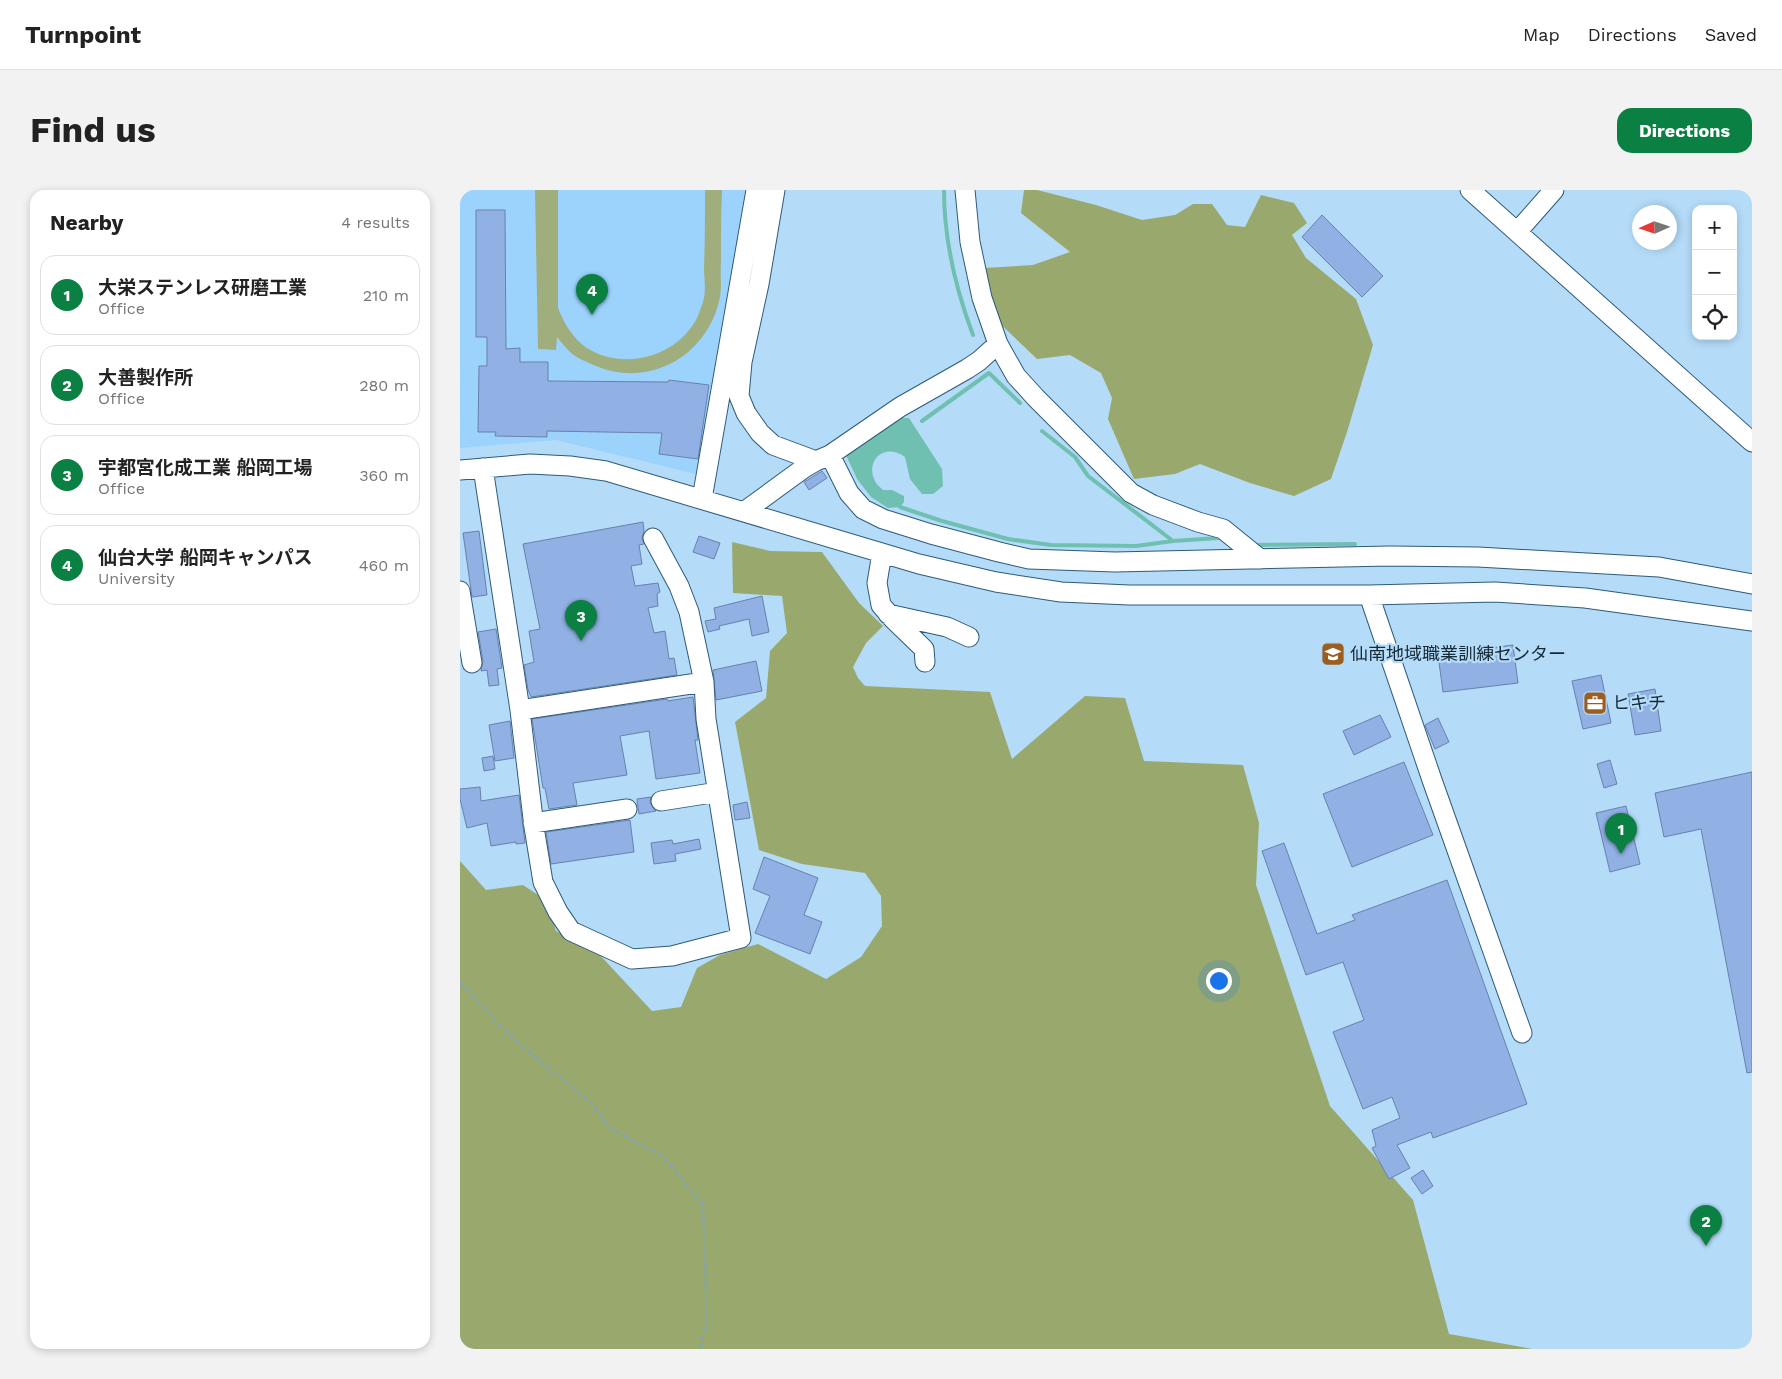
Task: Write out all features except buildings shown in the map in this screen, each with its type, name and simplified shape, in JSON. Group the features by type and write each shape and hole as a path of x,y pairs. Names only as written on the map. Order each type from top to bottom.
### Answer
{"street":[{"path":"702,499 756,190"},
{"path":"775,190 759,284 742,362 738,396 746,413 760,433 774,445 823,458 863,509 883,519 1029,559 1115,562 1478,556 1659,567 1752,584"},
{"path":"965,190 970,242 985,307 998,344 1016,376 1131,493 1153,505 1198,522 1223,528 1260,560"},
{"path":"1470,190 1752,442"},
{"path":"1517,232 1554,190"},
{"path":"745,511 900,407 973,366 998,344"},
{"path":"460,470 530,464 570,466 606,471 919,564 996,582 1061,592 1129,595 1369,595 1495,592 1585,598 1752,621"},
{"path":"483,468 520,710 533,823 544,882 558,912 571,931 632,958 672,956 741,938 706,719 704,682 689,612 653,538"},
{"path":"882,553 877,583 881,605 924,650 925,662"},
{"path":"460,591 472,663"},
{"path":"1369,595 1432,780 1522,1032"},
{"path":"888,614 946,627 969,637"},
{"path":"520,710 704,682"},
{"path":"661,801 718,792"},
{"path":"533,823 627,809"}],"path":[{"path":"460,983 516,1040 591,1103 610,1128 664,1156 703,1205 707,1320 700,1349"}],"shaded area":[{"path":"460,190 745,190 700,475 556,440 460,448"},
{"path":"535,190 558,190 558,308 566,325 577,340 587,348 602,355 618,359 634,359 650,356 665,350 689,330 698,316 704,300 705,290 705,190 722,190 720,297 714,317 704,335 690,350 674,362 657,369 637,373 617,372 578,358 557,337 556,350 538,349"},
{"path":"1024,190 1037,190 1096,205 1142,220 1175,215 1193,204 1212,204 1227,225 1245,227 1261,195 1294,203 1307,223 1292,235 1306,258 1356,299 1373,345 1331,479 1294,496 1250,483 1200,464 1175,474 1134,479 1108,419 1112,398 1101,373 1070,355 1037,359 991,315 985,268 1033,265 1070,252 1021,213"},
{"path":"900,418 909,418 942,469 943,486 933,494 922,494 910,479 905,457 897,453 884,453 878,456 873,467 876,482 883,490 892,490 904,496 904,502 900,507 888,508 871,497 857,479 846,455"},
{"path":"732,542 770,551 822,552 859,603 883,626 866,643 853,667 858,678 865,686 990,692 1012,759 1085,696 1125,698 1144,761 1243,765 1259,823 1256,885 1330,1106 1413,1200 1449,1334 1533,1349 460,1349 460,861 486,890 523,885 547,901 556,931 598,953 652,1011 681,1007 697,968 720,955 758,944 826,979 861,957 882,926 881,896 865,873 802,864 759,850 735,722 766,698 770,651 787,633 782,596 733,593"}],"waterway":[{"path":"944,190 948,246 961,299 973,335"},
{"path":"922,421 989,373 1020,403"},
{"path":"1042,431 1075,457 1088,476 1173,541"},
{"path":"900,507 1008,539 1051,545 1136,546 1219,538"},
{"path":"1254,545 1355,544"}],"place":[{"name":"仙台大学 船岡キャンパス","path":"592,315"},
{"name":"宇都宮化成工業 船岡工場","path":"581,641"},
{"name":"仙南地域職業訓練センター","path":"1333,654"},
{"name":"ヒキチ","path":"1595,703"},
{"name":"大栄ステンレス研磨工業","path":"1621,854"},
{"name":"大善製作所","path":"1706,1246"}]}
